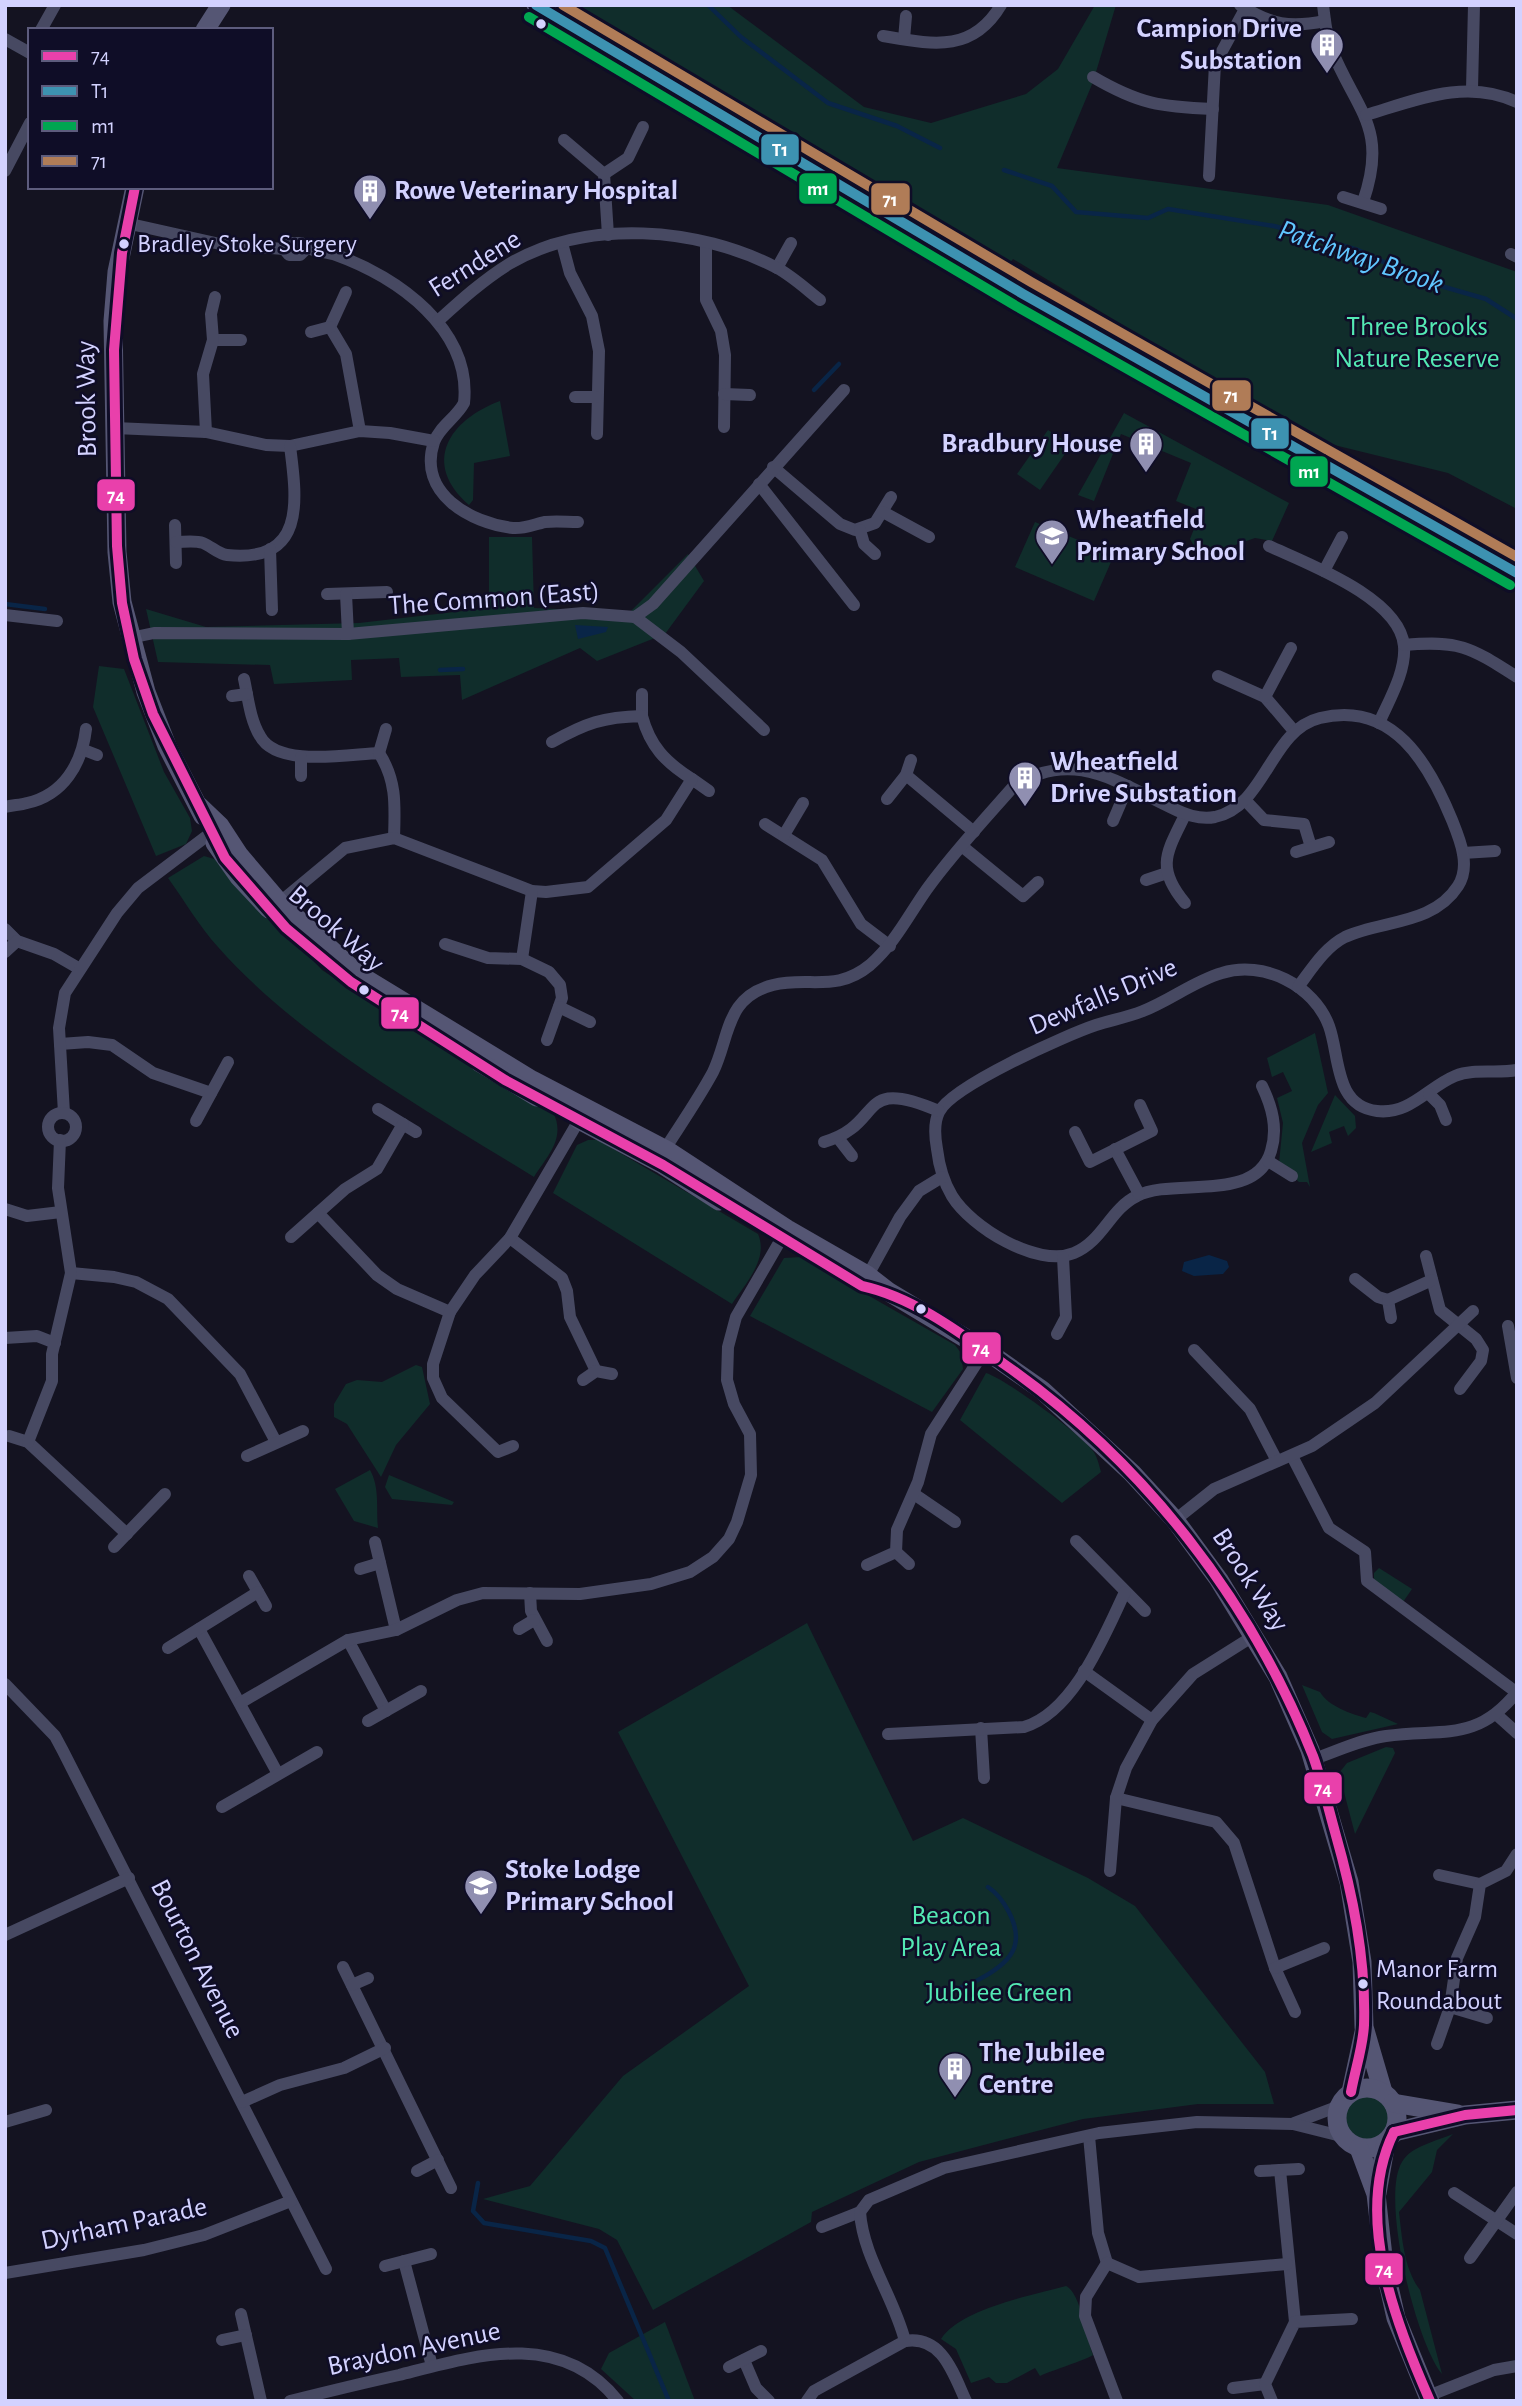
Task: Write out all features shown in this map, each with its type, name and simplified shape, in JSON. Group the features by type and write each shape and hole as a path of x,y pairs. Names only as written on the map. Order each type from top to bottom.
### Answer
{"street":[{"path":"42,28 55,5"},
{"path":"536,5 896,222 1157,373 1517,573"},
{"path":"883,36 934,44 957,41 983,28 1001,5"},
{"path":"1324,5 1331,46 1366,115 1371,138 1372,172 1363,202"},
{"path":"1472,89 1474,5"},
{"path":"1209,176 1218,55 1232,37 1242,7 1279,24 1297,27 1325,21"},
{"path":"904,39 906,16"},
{"path":"5,39 28,52"},
{"path":"1093,77 1134,100 1179,108 1213,109"},
{"path":"1366,115 1437,94 1472,89 1517,102"},
{"path":"5,171 28,127"},
{"path":"604,174 628,158 643,127"},
{"path":"564,140 604,174 608,235"},
{"name":"Brook Way","path":"134,189 126,223 113,321 117,552 122,603 146,692 167,746 239,877 358,974 582,1114 663,1155 783,1234 889,1292 985,1350 1041,1390 1112,1451 1175,1520 1255,1635 1286,1694 1314,1759 1349,1882 1362,1962 1364,2027 1345,2099"},
{"path":"1343,197 1381,209"},
{"name":"Ferndene","path":"126,223 220,244 284,249 289,255 300,255 306,249 335,255 375,274 408,295 438,321 470,292 509,264 562,243 608,235 657,233 706,243 777,268 820,300"},
{"name":"Ferndene","path":"562,243 570,273 592,316 599,351 597,434"},
{"path":"706,243 706,300 721,331 725,355 724,427"},
{"path":"777,268 791,243"},
{"path":"330,327 346,292"},
{"path":"206,432 203,374 213,340 211,314 215,298"},
{"path":"438,321 456,348 465,394 459,412 435,441 431,457 438,489 460,511 514,528 546,522 578,522"},
{"path":"311,332 330,327"},
{"path":"330,327 346,354 360,431"},
{"path":"213,340 241,340"},
{"name":"The Common (East)","path":"130,638 154,633 348,634 583,613 635,617 653,604 844,390"},
{"path":"724,394 750,395"},
{"path":"575,397 596,397"},
{"path":"115,428 206,432 266,445 290,446 360,431 435,441"},
{"path":"176,542 200,542 225,555 253,554 270,549 287,536 296,511 290,446"},
{"path":"774,467 841,524 860,530 875,523 891,497"},
{"path":"759,484 854,605"},
{"path":"883,512 929,537"},
{"path":"176,525 176,563"},
{"path":"860,530 864,544 875,554"},
{"path":"1324,571 1342,537"},
{"path":"1269,546 1324,571 1377,601 1392,620 1404,645 1399,676 1379,723"},
{"path":"270,549 272,610"},
{"path":"327,594 387,592"},
{"path":"346,594 348,634"},
{"path":"5,615 53,618"},
{"path":"635,617 681,652 728,700 764,730"},
{"path":"1404,645 1444,641 1478,652 1517,677"},
{"path":"1265,697 1291,648"},
{"path":"1218,676 1265,697 1294,731"},
{"path":"244,678 260,738 275,750 301,757 379,752"},
{"path":"232,696 247,694"},
{"path":"642,694 642,716 654,748 670,765 709,791"},
{"path":"663,1155 714,1069 728,1023 755,991 787,982 834,983 851,977 890,946 927,888 1013,786 1042,772 1056,768 1075,768 1128,786 1185,815 1216,817 1245,800 1294,731 1317,719 1337,715 1358,716 1379,723 1419,755 1439,788 1463,853 1460,884 1448,898 1420,915 1343,938 1330,948 1298,987"},
{"path":"552,742 587,722 642,716"},
{"path":"5,807 28,803 57,788 78,765 84,750 86,729"},
{"path":"386,729 379,752 392,776 395,790 394,838"},
{"path":"84,750 97,755"},
{"path":"301,757 301,776"},
{"path":"887,799 906,775 911,760"},
{"path":"906,775 974,832"},
{"path":"275,906 345,848 394,838 532,891 588,887 666,820 692,779"},
{"path":"1113,821 1128,786"},
{"path":"1245,800 1264,820 1304,824 1311,847"},
{"path":"784,835 803,803"},
{"path":"1185,815 1166,855 1167,873 1185,902"},
{"path":"765,824 822,860 861,924 890,946"},
{"path":"64,1113 60,1013 65,993 138,888 214,830"},
{"path":"1296,852 1329,842"},
{"path":"963,847 1020,902 1038,882"},
{"path":"1463,853 1495,851"},
{"path":"1146,880 1167,873"},
{"path":"522,959 532,891"},
{"path":"5,929 17,942 54,954 80,969"},
{"path":"5,952 17,942"},
{"path":"445,944 488,958 522,959 549,972 560,985 562,998 547,1040"},
{"name":"Dewfalls Drive","path":"939,1111 974,1082 1064,1038 1144,1010 1214,975 1242,970 1256,970 1281,977 1298,987 1315,1003 1329,1025 1341,1082 1349,1096 1376,1111 1410,1105 1455,1076 1517,1070"},
{"path":"559,1007 590,1022"},
{"path":"60,1044 88,1042 112,1045 153,1073 211,1093"},
{"path":"196,1121 228,1062"},
{"path":"824,1142 838,1138 884,1098 909,1098 939,1111 936,1139 942,1177 953,1198 971,1219 1004,1240 1038,1255 1063,1257 1092,1244 1116,1213 1139,1194 1222,1185 1242,1180 1268,1161 1275,1139 1274,1120 1262,1086"},
{"path":"1429,1094 1440,1105 1446,1120"},
{"path":"1075,1132 1090,1162 1152,1131 1140,1105"},
{"path":"378,1109 416,1132"},
{"path":"64,1113 73,1118 76,1129 70,1138 60,1140 50,1133 49,1125 55,1115 64,1113"},
{"path":"513,1446 497,1458 437,1391 433,1364 450,1312 475,1275 510,1238 582,1114"},
{"path":"291,1237 345,1189 376,1169 402,1124"},
{"path":"838,1138 852,1156"},
{"path":"28,1442 52,1381 55,1343 71,1273 57,1176 60,1140"},
{"path":"1115,1149 1139,1194"},
{"path":"1268,1161 1292,1176"},
{"path":"865,1280 900,1217 919,1191 942,1177"},
{"path":"5,1209 27,1216 61,1212"},
{"path":"318,1213 377,1275 397,1289 450,1312"},
{"path":"240,1703 348,1640 396,1630 457,1600 483,1593 580,1594 670,1579 690,1572 713,1557 729,1539 744,1504 752,1462 750,1434 734,1404 727,1380 730,1333 783,1234"},
{"path":"510,1238 562,1278 567,1291 570,1317 596,1371"},
{"path":"1426,1256 1440,1310 1476,1339 1483,1350 1481,1361 1460,1389"},
{"path":"1057,1335 1066,1317 1063,1257"},
{"path":"71,1273 136,1282 167,1299 240,1374 276,1442"},
{"path":"1355,1279 1378,1297 1388,1300 1432,1280"},
{"path":"1388,1300 1391,1318"},
{"path":"1175,1520 1214,1489 1312,1446 1375,1403 1473,1311"},
{"path":"1508,1326 1517,1378"},
{"path":"5,1338 37,1336 55,1343"},
{"path":"909,1564 896,1552 897,1530 914,1494 931,1434 985,1350"},
{"path":"1194,1350 1250,1409 1277,1461"},
{"path":"583,1380 596,1371 612,1374"},
{"path":"247,1456 303,1431"},
{"path":"9,1436 28,1442 127,1534"},
{"path":"1292,1456 1329,1528 1365,1552 1367,1581 1517,1692 1497,1715 1462,1730 1383,1736 1314,1759"},
{"path":"114,1547 165,1494"},
{"path":"914,1494 955,1522"},
{"path":"1076,1541 1145,1611"},
{"path":"374,1542 396,1630"},
{"path":"867,1565 896,1552"},
{"path":"360,1569 380,1563"},
{"path":"249,1576 266,1606"},
{"path":"168,1647 258,1592"},
{"path":"888,1734 1024,1727 1037,1723 1048,1715 1084,1671 1125,1592"},
{"path":"530,1593 534,1620 547,1641"},
{"path":"519,1629 534,1620"},
{"path":"199,1629 278,1774"},
{"path":"1110,1871 1116,1798 1126,1769 1152,1720 1193,1674 1255,1635"},
{"path":"348,1640 386,1711"},
{"path":"1084,1671 1152,1720"},
{"name":"Bourton Avenue","path":"5,1684 55,1736 326,2269"},
{"path":"368,1721 421,1691"},
{"path":"1497,1715 1517,1733"},
{"path":"981,1728 984,1778"},
{"path":"222,1807 317,1752"},
{"path":"1116,1798 1216,1822 1234,1843 1275,1968 1295,2012"},
{"path":"1439,1875 1480,1884 1506,1871 1517,1854"},
{"path":"5,1935 129,1878"},
{"path":"1437,2044 1450,2007 1454,1969 1475,1917 1480,1884"},
{"path":"1275,1968 1324,1948"},
{"path":"343,1966 451,2188"},
{"path":"352,1985 368,1978"},
{"path":"1450,2007 1487,2018"},
{"name":"Brook Way","path":"1364,2027 1388,2098"},
{"path":"242,2102 280,2085 344,2068 385,2048"},
{"path":"1293,2124 1373,2088 1388,2098 1465,2115"},
{"path":"1376,2194 1390,2137 1397,2123 1388,2098"},
{"path":"1342,2136 1336,2116 1345,2099"},
{"path":"5,2122 46,2110"},
{"path":"1359,2148 1378,2147 1390,2137 1465,2115 1517,2110"},
{"path":"822,2227 860,2212 869,2200 944,2168 1089,2136 1197,2122 1293,2124 1342,2136 1359,2148 1376,2194 1384,2265 1396,2318 1429,2398 1494,2370 1517,2366"},
{"path":"1089,2136 1098,2233 1107,2263 1086,2297 1085,2316 1116,2401"},
{"path":"417,2171 438,2160"},
{"path":"1260,2171 1299,2169"},
{"path":"1272,2401 1265,2384 1295,2322 1287,2264 1280,2170"},
{"path":"1470,2258 1517,2192"},
{"path":"1454,2193 1517,2234"},
{"name":"Dyrham Parade","path":"5,2273 144,2250 204,2235 291,2202"},
{"path":"860,2212 862,2232 895,2305 905,2341"},
{"path":"385,2266 431,2254"},
{"path":"404,2261 432,2366"},
{"path":"1107,2263 1139,2277 1287,2264"},
{"path":"241,2314 261,2401"},
{"path":"1295,2322 1352,2319"},
{"path":"222,2340 246,2335"},
{"path":"807,2401 814,2391 905,2341 926,2341 940,2352 966,2401"},
{"name":"Braydon Avenue","path":"290,2401 432,2366 507,2351 545,2356 592,2377 618,2401"},
{"path":"729,2367 761,2351"},
{"path":"744,2360 756,2388 769,2401"},
{"path":"1233,2388 1265,2384"}],"green space":[{"name":"Three Brooks Nature Reserve","path":"568,5 727,5 864,107 931,123 1026,94 1058,69 1095,5 1116,5 1093,82 1057,168 1328,205 1517,272 1517,509 1448,473 1314,440 1013,259 1002,273"},
{"path":"500,401 510,456 474,463 473,500 469,505 454,489 446,474 444,459 447,444 467,419"},
{"path":"1124,413 1289,503 1272,541 1255,538 1212,553 1194,546 1190,539 1201,511 1176,501 1191,463 1121,434 1094,501 1078,495"},
{"path":"1048,430 1071,445 1040,490 1017,474"},
{"path":"1035,522 1114,555 1094,601 1015,567"},
{"path":"489,537 532,537 534,608 630,612 688,554 704,581 665,634 597,661 580,648 462,700 460,675 401,677 399,658 351,660 352,680 274,684 270,665 158,662 146,609 206,627 359,623 489,608"},
{"path":"99,666 124,669 164,772 190,818 192,831 186,844 156,856 93,707"},
{"path":"204,856 218,860 322,970 417,1033 553,1112 557,1130 554,1146 534,1177 409,1100 326,1044 251,981 211,939 168,878"},
{"path":"1315,1033 1328,1093 1318,1105 1302,1143 1310,1187 1307,1182 1299,1182 1279,1163 1283,1123 1277,1098 1292,1091 1283,1072 1272,1077 1267,1058"},
{"path":"1335,1095 1355,1116 1356,1128 1348,1136 1344,1126 1329,1132 1332,1143 1311,1152"},
{"path":"588,1140 598,1140 758,1234 761,1243 758,1262 732,1304 553,1193 577,1145"},
{"path":"801,1257 955,1345 961,1353 963,1369 932,1412 750,1316 784,1258"},
{"path":"416,1365 422,1367 430,1404 396,1445 381,1477 347,1424 334,1417 334,1404 346,1384 357,1380 382,1382"},
{"path":"986,1373 1025,1396 1075,1433 1094,1453 1101,1472 1062,1503 960,1420"},
{"path":"370,1470 376,1491 378,1528 354,1521 335,1489"},
{"path":"389,1475 454,1502 452,1505 392,1499 385,1487"},
{"path":"1379,1568 1412,1589 1403,1602 1374,1580 1374,1573"},
{"name":"Jubilee Green","path":"807,1623 913,1841 963,1818 1088,1878 1135,1906 1265,2072 1274,2104 1198,2104 1083,2119 919,2162 812,2212 811,2222 653,2310 617,2240 599,2229 483,2199 530,2186 623,2076 749,1986 618,1732"},
{"path":"1302,1685 1320,1692 1328,1701 1347,1712 1366,1718 1370,1712 1398,1724 1332,1739 1322,1732"},
{"path":"1386,1747 1393,1748 1395,1753 1355,1834 1339,1773 1347,1763"},
{"path":"1366,2095 1382,2102 1389,2118 1382,2134 1366,2141 1350,2134 1343,2118 1350,2102"},
{"path":"1453,2134 1437,2150 1432,2172 1399,2212 1407,2263 1420,2290 1442,2374 1432,2357 1412,2303 1398,2236 1396,2180 1406,2156"},
{"path":"1066,2286 1076,2297 1093,2355 1082,2360 1040,2376 1035,2368 1007,2383 996,2383 989,2377 971,2383 956,2349 941,2339 950,2328 980,2311"},
{"path":"665,2322 695,2401 636,2401 601,2369 609,2353"}],"water":[{"path":"575,625 608,627 606,632 578,639"},
{"path":"1209,1255 1227,1261 1229,1267 1223,1274 1194,1276 1182,1271 1184,1262"}],"waterway":[{"name":"Patchway Brook","path":"708,5 741,37 828,103 897,126 940,148"},
{"name":"Patchway Brook","path":"1004,170 1052,186 1076,212 1148,218 1168,209 1274,226 1358,250 1427,282 1486,299 1517,319"},
{"path":"814,390 839,364"},
{"path":"5,604 45,609"},
{"path":"440,670 463,669"},
{"path":"929,1985 946,1991 967,1985 997,1968 1012,1953 1016,1937 1013,1920 1004,1904 988,1887"},
{"path":"478,2183 473,2211 484,2223 591,2241 605,2248 669,2401"}],"transit line":[{"name":"T1","path":"536,5 1023,294 1517,573"},
{"name":"71","path":"563,5 1031,282 1517,557"},
{"name":"m1","path":"529,17 1016,306 1510,585"},
{"name":"74","path":"135,189 122,253 114,350 117,546 122,603 134,659 153,714 225,858 286,928 351,982 505,1080 663,1165 862,1286 900,1299 954,1329 1055,1402 1102,1444 1147,1490 1225,1589 1288,1698 1313,1756 1347,1879 1363,1976 1364,2025 1351,2092"},
{"name":"74","path":"1394,2132 1465,2115 1517,2110"},
{"name":"74","path":"1394,2132 1382,2164 1377,2198 1378,2232 1392,2303 1430,2401"}],"place":[{"name":"Campion Drive Substation","path":"1327,75"},
{"name":"Rowe Veterinary Hospital","path":"370,221"},
{"name":"Bradley Stoke Surgery","path":"124,244"},
{"name":"Bradbury House","path":"1146,474"},
{"name":"Wheatfield Primary School","path":"1052,566"},
{"name":"Wheatfield Drive Substation","path":"1025,808"},
{"name":"Stoke Lodge Primary School","path":"481,1916"},
{"name":"Manor Farm Roundabout","path":"1363,1984"},
{"name":"The Jubilee Centre","path":"955,2099"}],"park label":[{"name":"Beacon Play Area","path":"951,1932"}]}
